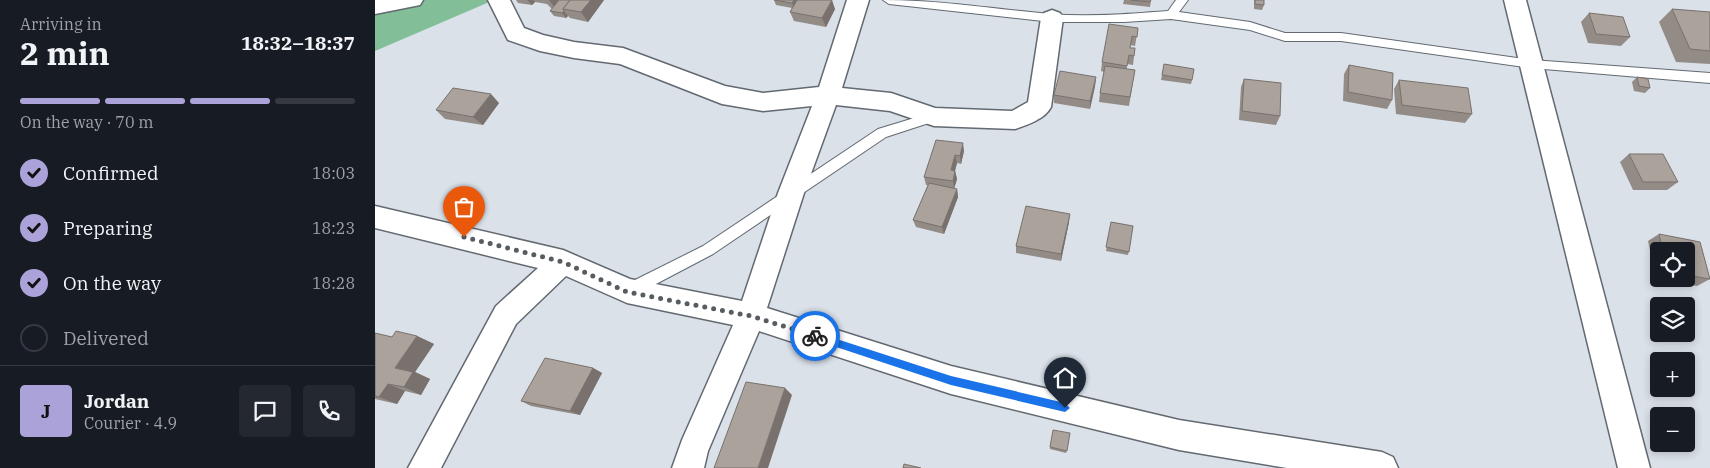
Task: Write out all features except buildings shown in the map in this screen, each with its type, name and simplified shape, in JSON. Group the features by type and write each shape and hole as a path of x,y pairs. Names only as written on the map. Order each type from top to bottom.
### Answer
{"street":[{"path":"375,6 411,0"},
{"path":"499,0 516,34 540,43 574,50 623,56 723,95 763,102 828,95 891,102 934,117 1015,120 1039,107 1052,18"},
{"path":"688,468 693,451 751,316 791,193 828,95 858,0"},
{"path":"1515,0 1634,468"},
{"path":"375,217 563,262 627,292 751,316 951,380 1179,434 1382,468"},
{"path":"423,468 506,315 563,262"}],"lane":[{"path":"889,0 1052,18 1124,18 1171,15 1250,26 1285,37 1341,37 1532,64 1710,78"},
{"path":"1171,15 1182,0"},
{"path":"627,292 708,250 882,133 934,117"}],"green space":[{"path":"375,0 494,0 375,51"}],"way so far":[{"path":"464,237 563,262 627,292 751,316 815,336"}],"route":[{"path":"815,336 951,380 1065,408"}]}
